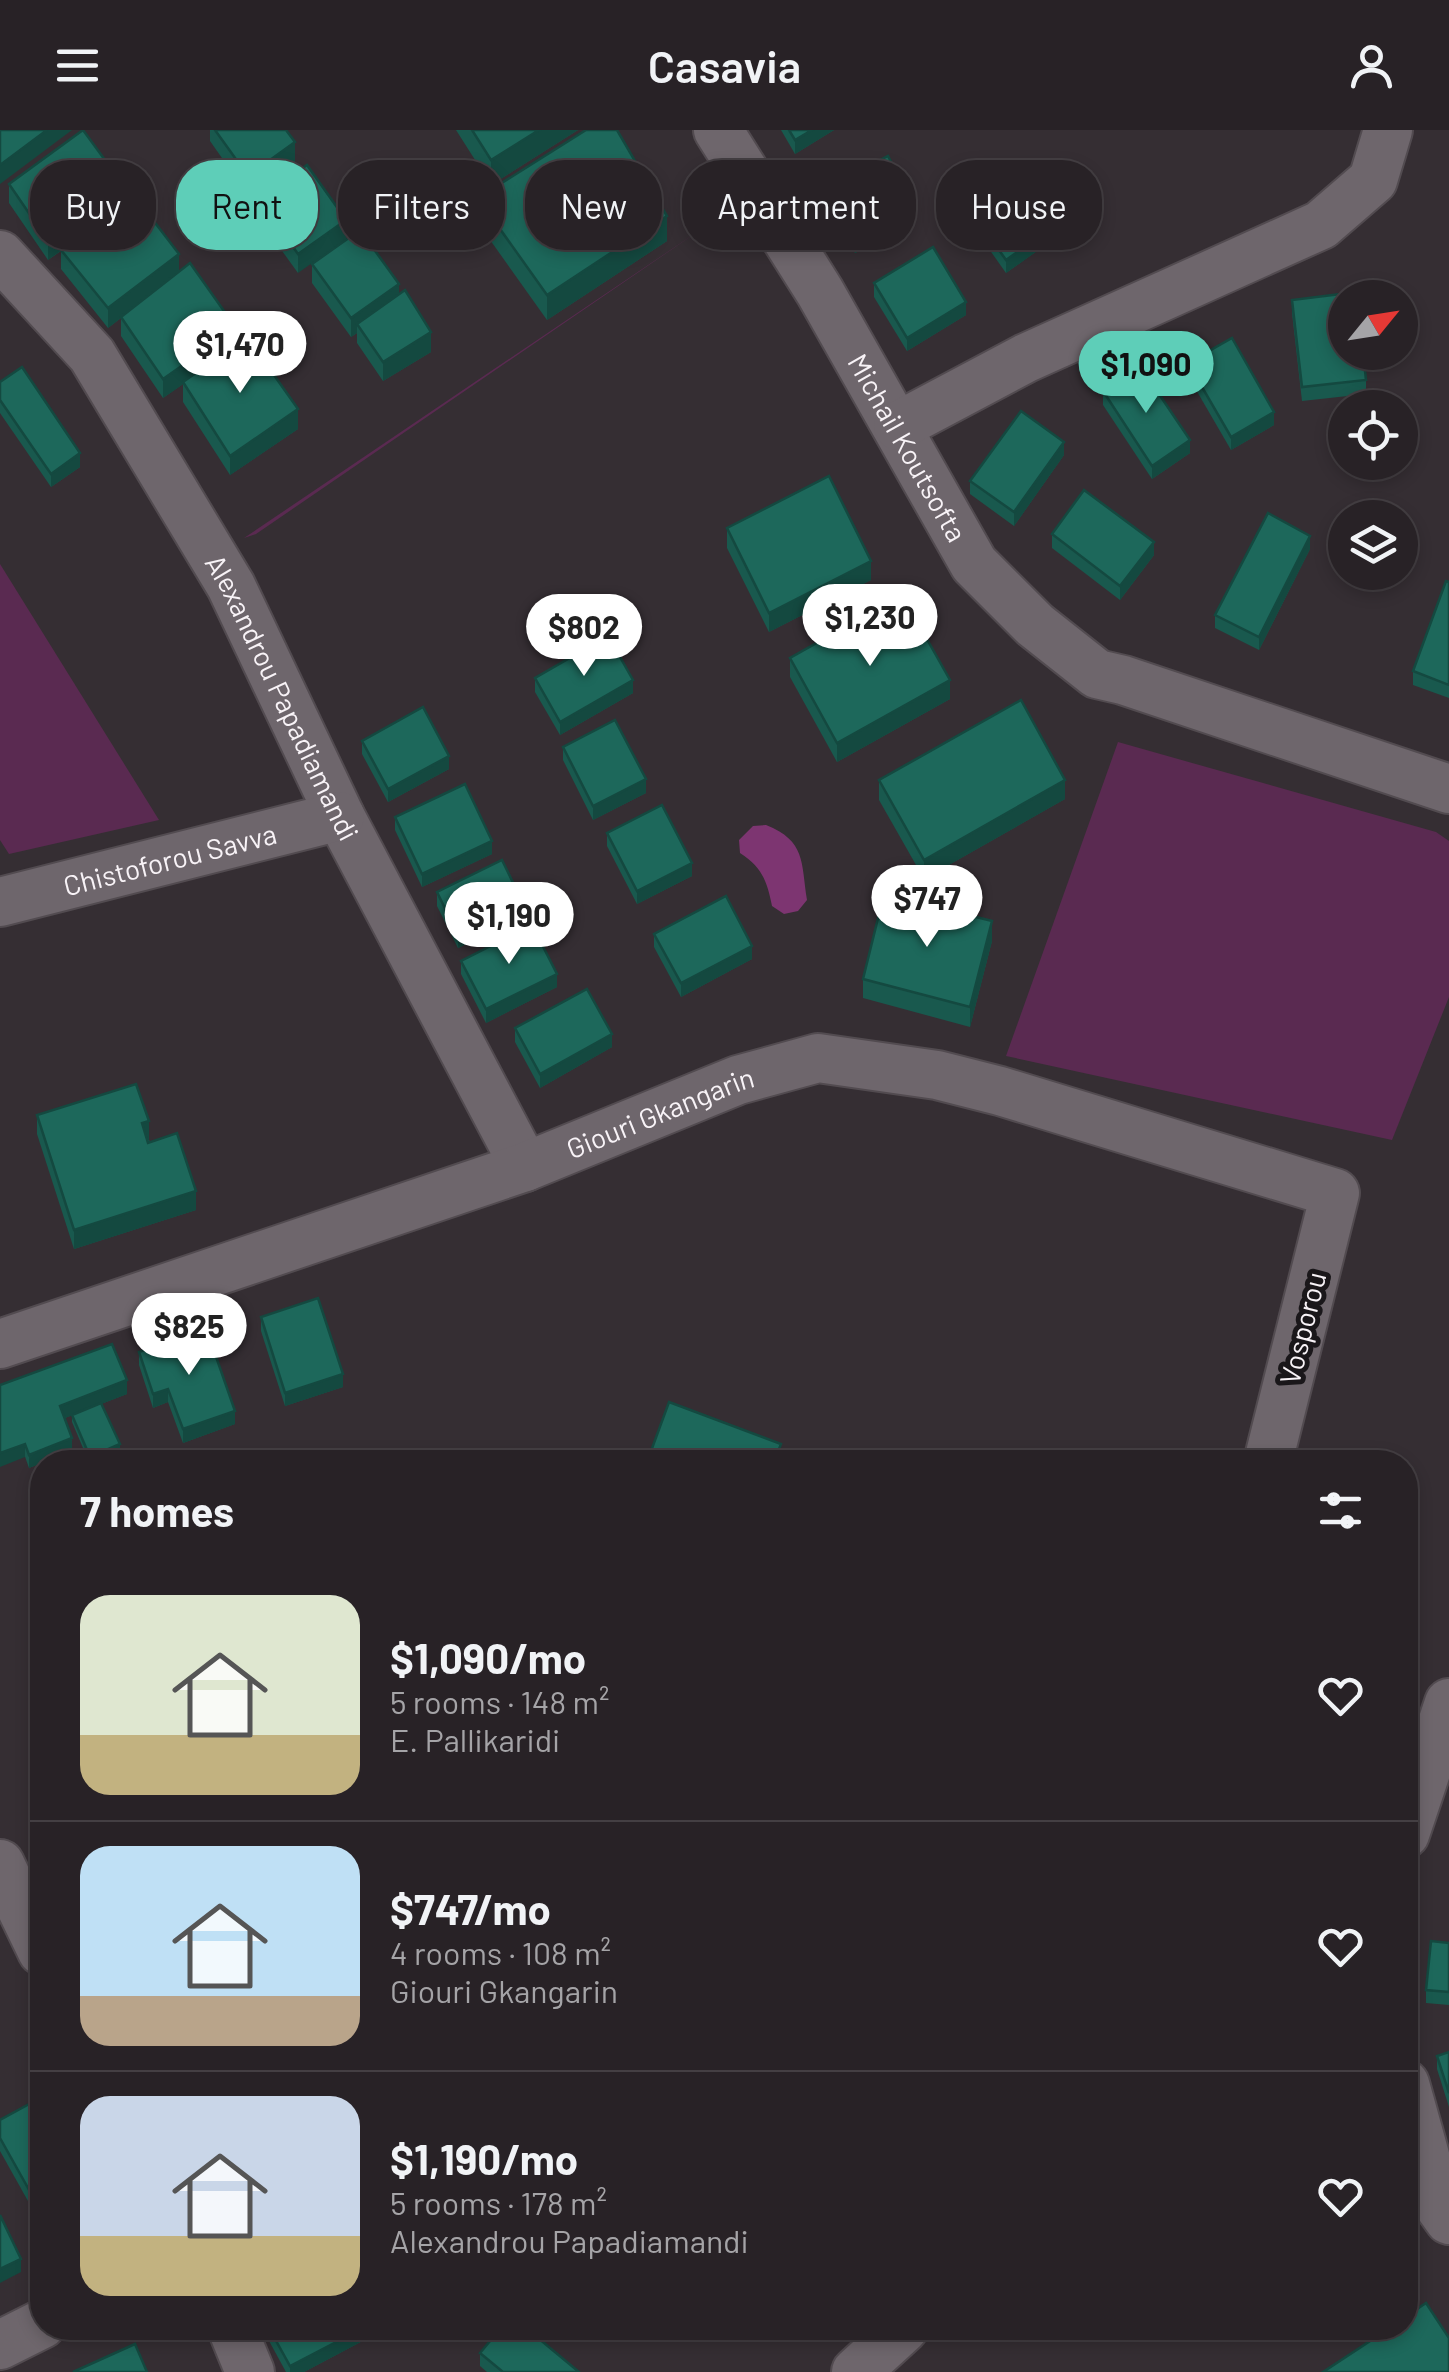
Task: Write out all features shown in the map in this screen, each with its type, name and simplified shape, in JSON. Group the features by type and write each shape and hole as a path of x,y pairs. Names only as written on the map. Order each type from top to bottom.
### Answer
{"street":[{"name":"Michail Koutsofta","path":"718,130 820,292 974,564 1034,626 1096,674 1449,790"},
{"path":"898,426 1026,358 1321,225 1373,180 1388,130"},
{"name":"Alexandrou Papadiamandi","path":"0,255 92,355 231,586 340,816 525,1167"},
{"name":"Chistoforou Savva","path":"0,902 340,816"},
{"name":"Giouri Gkangarin","path":"0,1344 525,1167 738,1080 818,1058 938,1076 1000,1090 1334,1193"},
{"name":"Vosporou","path":"1271,1450 1334,1193"},
{"path":"1418,1796 1449,1704"},
{"path":"0,1864 30,1912"},
{"path":"1418,2131 1439,2206 1449,2220"},
{"path":"0,2345 30,2330"},
{"path":"237,2340 250,2372"},
{"path":"856,2372 891,2340"}],"shaded area":[{"path":"682,242 256,534 244,538"},
{"path":"0,564 159,820 9,854 0,840"},
{"path":"1118,742 1436,832 1449,841 1449,997 1392,1140 1006,1056"},
{"path":"766,825 788,838 799,854 807,900 798,911 784,914 772,906 762,875 740,853 739,840 753,826"}],"building":[{"path":"0,130 47,130 0,165"},
{"path":"83,130 105,160 42,160"},
{"path":"215,130 286,130 295,142 270,160 237,160"},
{"path":"472,130 539,130 491,160"},
{"path":"586,130 617,130 634,160 538,160"},
{"path":"789,130 812,130 795,140"},
{"path":"525,168 525,250 615,250 547,295 505,236 505,181"},
{"path":"30,169 30,215 9,184"},
{"path":"318,181 338,209 338,226 318,240"},
{"path":"156,224 179,254 108,308 61,250 156,250"},
{"path":"338,246 338,250 374,250 399,284 351,318 312,264"},
{"path":"933,247 966,302 907,338 874,283"},
{"path":"999,250 1020,250 1006,260"},
{"path":"190,263 236,328 163,379 121,317"},
{"path":"405,290 431,332 383,362 357,324"},
{"path":"1328,296 1328,370 1365,370 1366,380 1302,387 1292,300"},
{"path":"247,337 298,409 230,456 183,382"},
{"path":"1232,338 1274,412 1231,437 1188,363"},
{"path":"1140,366 1190,440 1152,466 1103,391"},
{"path":"22,367 80,453 51,474 0,400 0,382"},
{"path":"1021,411 1064,442 1014,512 970,481"},
{"path":"829,476 871,561 769,613 727,528"},
{"path":"1084,490 1154,542 1120,586 1052,534"},
{"path":"1268,513 1310,536 1259,637 1215,615"},
{"path":"1446,581 1449,582 1449,685 1413,671"},
{"path":"902,595 950,680 837,743 790,658"},
{"path":"608,636 633,680 560,722 535,678"},
{"path":"1021,700 1065,780 924,860 879,780"},
{"path":"423,707 449,756 388,789 362,741"},
{"path":"615,720 646,779 593,806 563,747"},
{"path":"465,784 492,841 422,874 395,817"},
{"path":"662,805 692,863 637,891 607,833"},
{"path":"502,860 523,903 458,935 437,892"},
{"path":"884,894 992,921 970,1007 863,979"},
{"path":"726,896 752,946 681,983 654,934"},
{"path":"532,925 557,974 486,1009 461,961"},
{"path":"587,989 612,1034 540,1074 515,1028"},
{"path":"136,1084 149,1121 142,1123 148,1143 177,1133 196,1191 74,1230 37,1115"},
{"path":"318,1298 343,1374 285,1393 261,1317"},
{"path":"206,1328 235,1411 183,1429 168,1389 153,1394 139,1352"},
{"path":"112,1344 127,1380 60,1406 72,1438 42,1450 30,1450 29,1455 25,1444 0,1453 0,1385"},
{"path":"669,1402 781,1444 779,1450 651,1450"},
{"path":"101,1403 120,1444 106,1450 87,1450 72,1415"},
{"path":"1431,1941 1449,1943 1449,1992 1426,1990"},
{"path":"1449,2052 1449,2093 1437,2056"},
{"path":"30,2104 30,2192 0,2138 0,2120"},
{"path":"0,2215 21,2259 0,2269"},
{"path":"1426,2303 1449,2338 1449,2372 1323,2372 1372,2340 1418,2340 1418,2308"},
{"path":"276,2340 340,2340 290,2366"},
{"path":"491,2340 540,2340 579,2372 503,2372 480,2353"},
{"path":"135,2344 147,2372 73,2372"}]}
